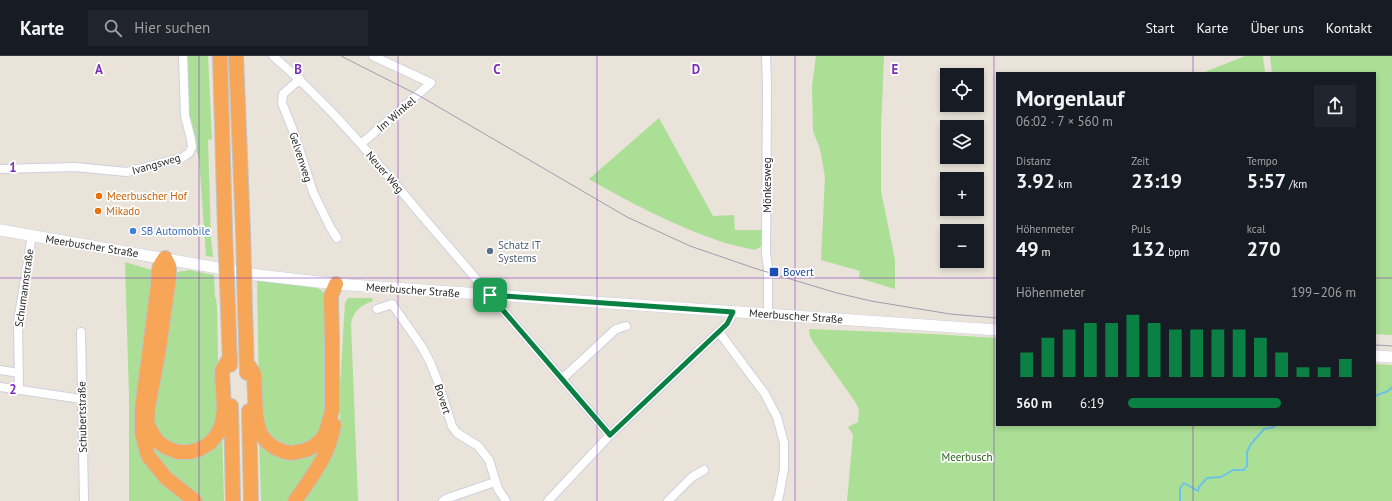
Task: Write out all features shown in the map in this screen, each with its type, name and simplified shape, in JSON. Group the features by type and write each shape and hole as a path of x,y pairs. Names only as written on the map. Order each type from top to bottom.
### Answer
{"highway":[{"path":"220,56 230,357 233,501"},
{"path":"236,56 252,501"},
{"path":"195,501 166,478 148,456 142,433 142,409 159,270 160,264 165,258 169,266 168,278 159,349 148,408 147,423 158,442 167,448 178,452 190,452 200,449 210,443 218,433 222,423 224,409 222,371 230,357"},
{"path":"247,363 254,374 256,416 260,433 267,442 275,448 293,453 306,450 314,446 322,439 326,432 332,411 331,296 336,284"},
{"path":"295,501 321,464 332,439 336,408 340,296 336,284"}],"main road":[{"name":"Meerbuscher Straße","path":"0,230 258,275 336,284 996,330"},
{"path":"1376,356 1392,357"}],"street":[{"name":"Ivangsweg","path":"0,169 75,167 127,172 182,158 189,153 192,147 185,116 183,56"},
{"name":"Neuer Weg","path":"273,56 300,79 361,144 610,435"},
{"name":"Im Winkel","path":"361,144 431,83 373,56"},
{"name":"Mönkesweg","path":"766,56 766,254 768,268 768,314"},
{"name":"Gelvenweg","path":"300,79 284,94 282,104 294,133 313,192 337,238"},
{"name":"Schumannstraße","path":"18,389 18,322 32,235"},
{"name":"Bovert","path":"377,309 392,304 422,347 438,382 452,426 457,433 478,446 489,460 495,482 506,501"},
{"path":"548,501 610,435 719,332 730,320 733,312"},
{"path":"562,379 616,329 626,326"},
{"name":"Schubertstraße","path":"80,332 84,501"},
{"path":"719,332 765,394 777,417 784,443 784,469 777,501"},
{"path":"0,370 19,373"},
{"path":"0,386 81,399"},
{"path":"668,501 692,477 704,470"},
{"path":"443,501 495,482"}],"green space":[{"path":"180,56 208,56 212,139 208,140 213,257 206,256 199,159 187,117"},
{"path":"816,56 884,56 881,128 881,191 895,260 895,289 859,278 860,271 821,260 825,177 820,149 813,131 812,86"},
{"path":"1245,56 1263,56 1265,72 1205,72"},
{"path":"1270,56 1392,56 1392,335 1376,334 1376,72 1272,72"},
{"path":"659,118 713,216 734,215 735,230 762,230 762,215 765,215 762,244 760,247 755,250 702,235 652,213 589,179"},
{"path":"125,262 155,271 136,430 139,448 142,458 187,501 129,501 129,397"},
{"path":"189,270 214,275 217,307 219,409 214,431 199,444 178,446 168,443 155,430 152,410 174,276 178,272"},
{"path":"257,280 317,288 324,292 327,300 326,412 318,434 300,448 282,446 265,432 259,392"},
{"path":"348,298 372,298 373,301 358,309 351,324 358,501 300,501 338,431 340,417 340,385 345,303"},
{"name":"Meerbusch","path":"809,329 996,338 996,426 1376,426 1376,364 1392,365 1392,501 847,501 853,435 848,427 858,422 859,410 856,403 810,336"},
{"path":"222,430 224,501 199,501 156,464 149,434 179,454"},
{"path":"259,437 279,453 329,437 291,501 261,501"}],"waterway":[{"path":"1376,396 1388,391 1392,387"},
{"path":"1180,501 1180,488 1184,483 1198,491 1199,487 1207,478 1221,477 1233,470 1244,470 1247,466 1247,452 1251,444 1264,429 1274,426"}],"tram line":[{"path":"341,56 418,95 627,217 690,246 757,269 837,293 871,301 950,314 996,318"},
{"path":"1376,345 1392,346"}],"place":[{"name":"Meerbuscher Hof","path":"99,196"},
{"name":"Mikado","path":"98,211"},
{"name":"SB Automobile","path":"133,231"},
{"name":"Schatz IT Systems","path":"490,251"},
{"name":"Bovert","path":"774,272"}],"route":[{"path":"490,295 624,304 733,312 727,324 610,435 498,302 490,295"}]}
